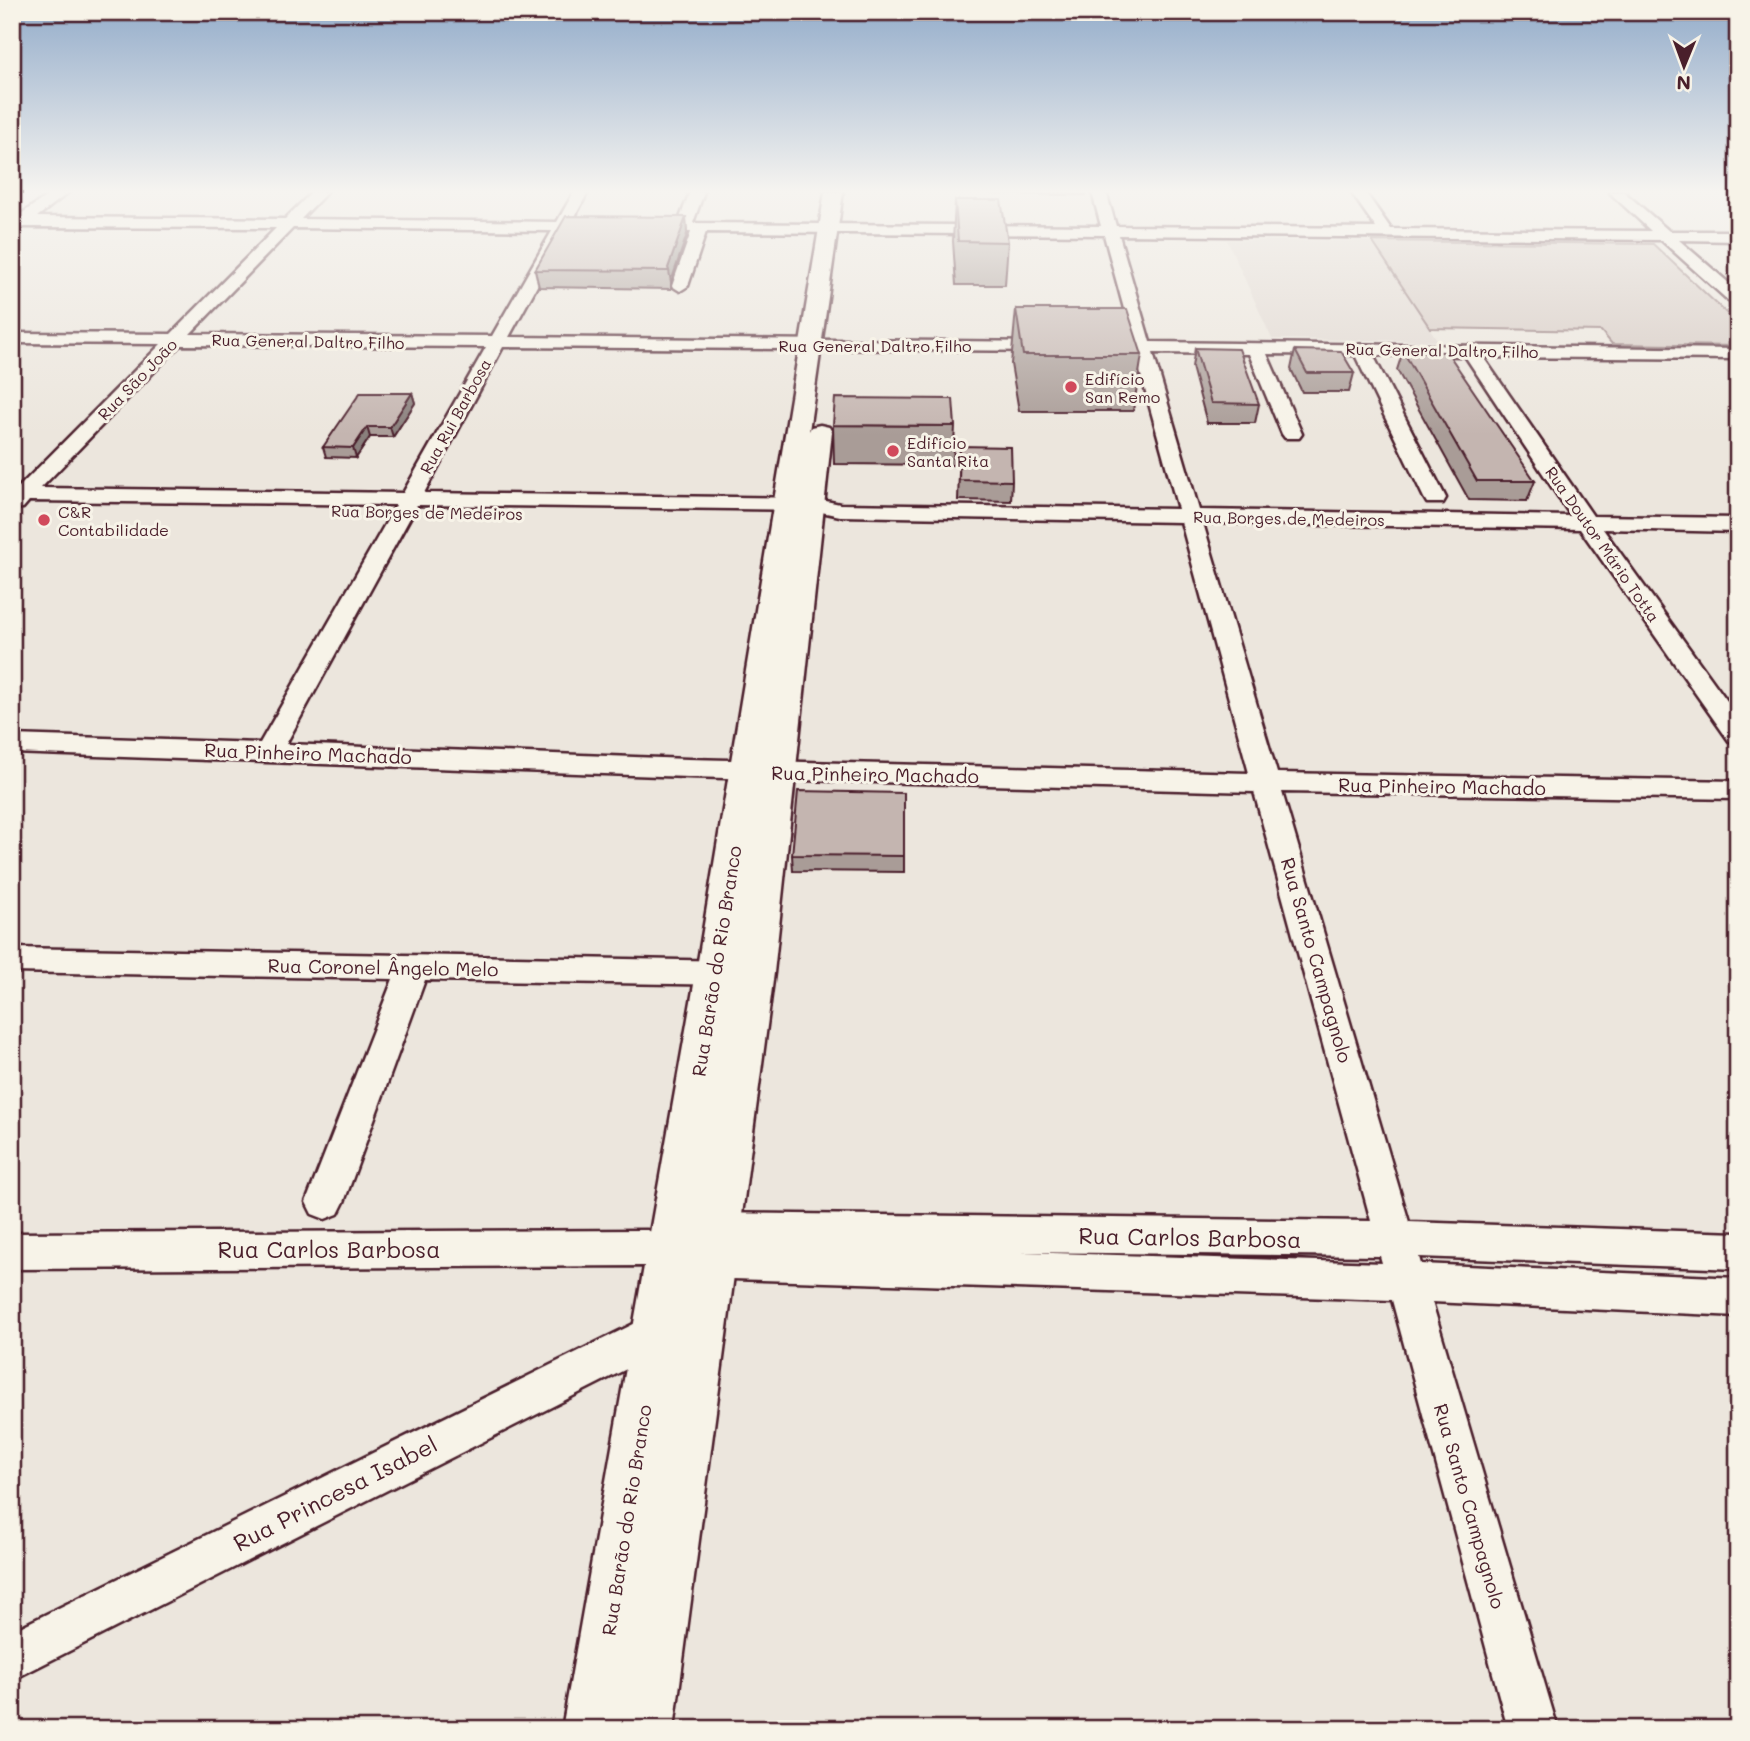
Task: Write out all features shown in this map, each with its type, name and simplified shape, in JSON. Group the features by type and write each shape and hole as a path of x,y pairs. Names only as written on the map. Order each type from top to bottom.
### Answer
{"main road":[{"name":"Rua Barão do Rio Branco","path":"643,1729 658,1332 754,973 780,771 820,345 831,273"},
{"name":"Rua Barão do Rio Branco","path":"592,1729 649,1522 716,973 745,770 806,510"}],"street":[{"name":"Rua São João","path":"15,500 241,273"},
{"name":"Rua Rui Barbosa","path":"269,751 535,273"},
{"path":"680,285 682,273"},
{"name":"Rua Santo Campagnolo","path":"1123,273 1534,1729"},
{"path":"1708,273 1738,300"},
{"name":"Rua General Daltro Filho","path":"12,338 1255,347 1738,354"},
{"path":"1255,347 1292,433"},
{"path":"1361,349 1435,498"},
{"name":"Rua Doutor Mário Totta","path":"1470,351 1587,523 1738,735"},
{"name":"Rua Borges de Medeiros","path":"15,500 1738,525"},
{"name":"Rua Pinheiro Machado","path":"12,744 780,771 1267,783 1738,790"},
{"name":"Rua Coronel Ângelo Melo","path":"12,960 754,973"},
{"path":"325,1202 414,967"},
{"name":"Rua Carlos Barbosa","path":"12,1251 683,1246 1053,1253 1396,1239 1733,1260"},
{"name":"Rua Carlos Barbosa","path":"1053,1253 1406,1282 1738,1297"},
{"name":"Rua Princesa Isabel","path":"12,1656 658,1332"}],"shaded area":[{"path":"1242,273 1393,273 1438,341 1272,339"},
{"path":"1393,273 1684,273 1738,324 1738,346 1612,344 1601,331 1430,328"}],"building":[{"path":"1016,309 1127,309 1142,355 1023,355"},
{"path":"1195,348 1239,349 1259,404 1211,403"},
{"path":"1295,350 1341,351 1354,373 1307,373"},
{"path":"1403,351 1447,352 1535,481 1477,481"},
{"path":"360,393 412,393 390,427 367,427 353,448 323,447"},
{"path":"835,398 953,399 955,426 833,425"},
{"path":"960,446 1011,447 1012,481 959,480"},
{"path":"798,791 904,793 904,856 792,855"}],"place":[{"name":"Edifício San Remo","path":"1071,387"},
{"name":"Edifício Santa Rita","path":"893,451"},
{"name":"C&R Contabilidade","path":"44,520"}]}
